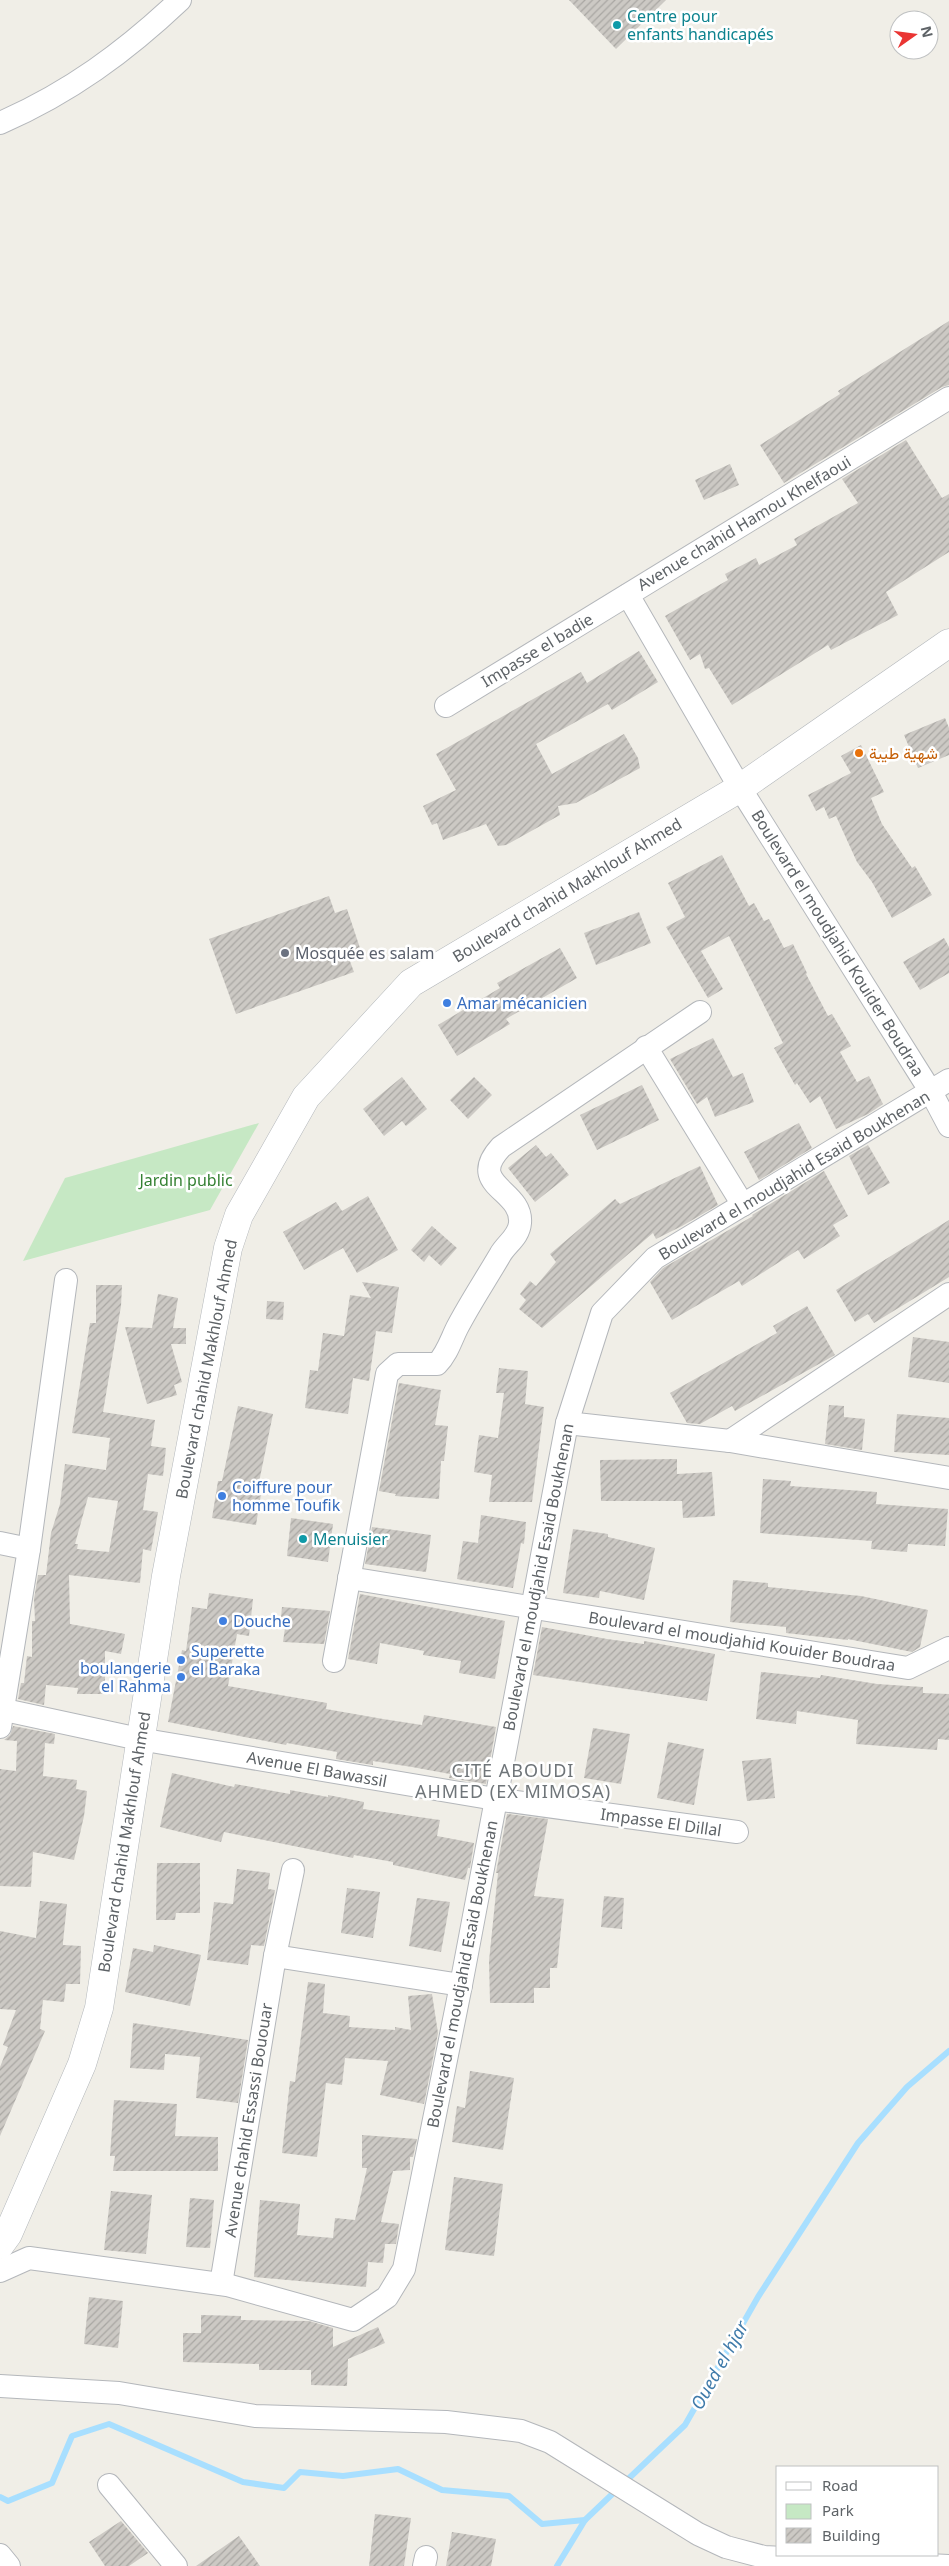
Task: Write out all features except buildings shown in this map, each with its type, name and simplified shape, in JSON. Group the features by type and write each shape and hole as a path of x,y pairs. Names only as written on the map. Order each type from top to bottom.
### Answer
{"main road":[{"name":"Boulevard chahid Makhlouf Ahmed","path":"0,2245 8,2234 82,2064 99,2008 139,1738 166,1576 228,1248 239,1215 306,1097 411,983 740,788 949,643"}],"street":[{"path":"0,123 33,109 92,75 153,25 180,0"},
{"name":"Avenue chahid Hamou Khelfaoui","path":"740,788 628,594 949,398"},
{"name":"Impasse el badie","path":"446,706 628,594"},
{"name":"Boulevard el moudjahid Kouider Boudraa","path":"740,788 931,1092 949,1126"},
{"path":"334,1661 387,1374 398,1364 437,1364 442,1360 457,1328 504,1248 519,1232 520,1221 514,1202 492,1180 488,1168 491,1157 501,1146 646,1046 700,1012"},
{"path":"646,1046 743,1205"},
{"name":"Boulevard el moudjahid Esaid Boukhenan","path":"0,2271 29,2258 221,2284 353,2320 386,2297 404,2269 461,1985 567,1423 602,1313 654,1258 949,1080"},
{"path":"1,1715 29,1549 66,1280"},
{"path":"730,1441 949,1294"},
{"path":"567,1423 730,1441 949,1478"},
{"path":"0,1543 29,1549"},
{"name":"Boulevard el moudjahid Kouider Boudraa","path":"349,1578 908,1668 949,1648"},
{"name":"Avenue El Bawassil","path":"1,1715 495,1799"},
{"name":"Impasse El Dillal","path":"495,1799 737,1832"},
{"name":"Avenue chahid Essassi Bououar","path":"221,2284 275,1956 294,1870"},
{"path":"275,1956 461,1985"},
{"path":"0,2386 120,2393 255,2416 446,2422 521,2431 550,2442 680,2523 726,2547 764,2557 949,2566"},
{"path":"109,2486 176,2566"},
{"path":"0,2555 9,2566"}],"green space":[{"name":"Jardin public","path":"259,1123 210,1210 23,1261 65,1178"}],"waterway":[{"name":"Oued el hjar","path":"557,2566 585,2520 685,2425 758,2297 858,2143 907,2087 949,2051"},
{"path":"0,2497 8,2501 52,2483 72,2436 109,2424 243,2482 284,2488 300,2472 343,2476 398,2469 442,2490 509,2496 542,2524 585,2520"}],"place":[{"name":"Centre pour enfants handicapés","path":"617,25"},
{"name":"شهية طيبة","path":"859,753"},
{"name":"Mosquée es salam","path":"285,953"},
{"name":"Amar mécanicien","path":"447,1003"},
{"name":"Coiffure pour homme Toufik","path":"222,1496"},
{"name":"Menuisier","path":"303,1539"},
{"name":"Douche","path":"223,1621"},
{"name":"Superette el Baraka","path":"181,1660"},
{"name":"boulangerie el Rahma","path":"181,1677"}],"district":[{"name":"CITÉ ABOUDI AHMED (EX MIMOSA)","path":"513,1780"}]}
